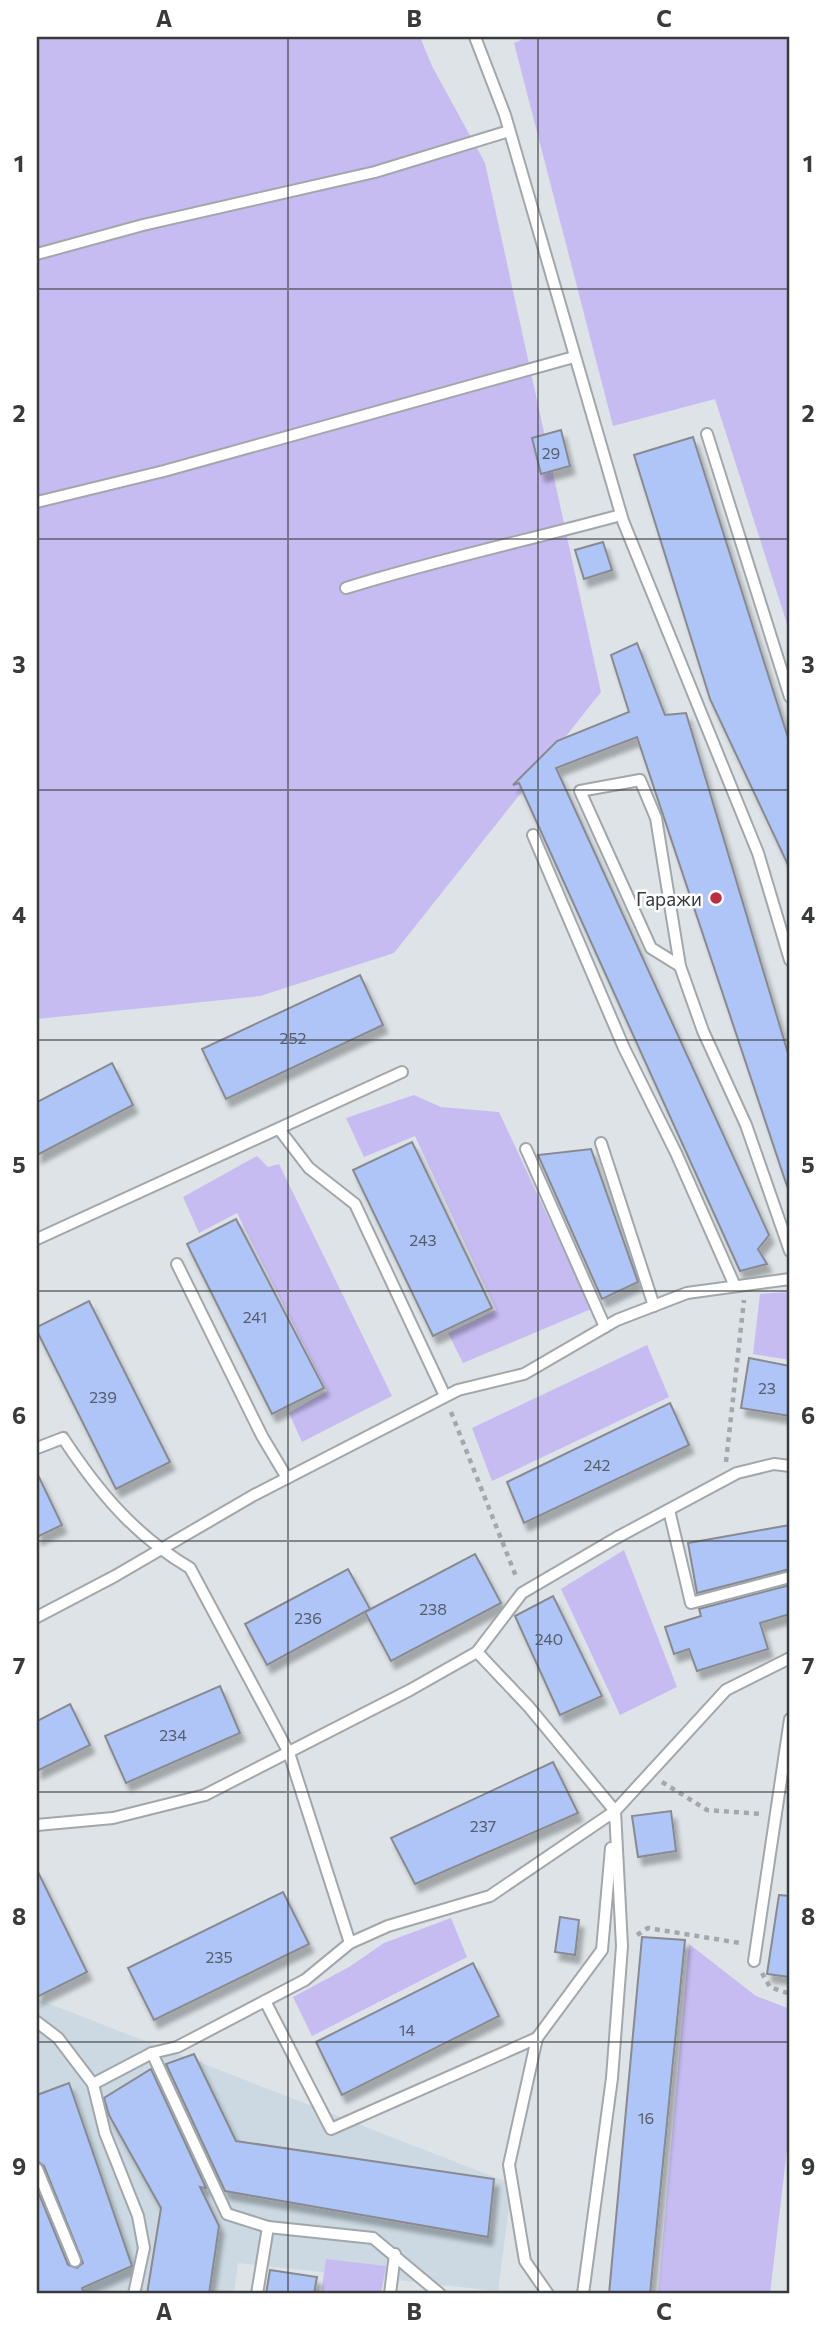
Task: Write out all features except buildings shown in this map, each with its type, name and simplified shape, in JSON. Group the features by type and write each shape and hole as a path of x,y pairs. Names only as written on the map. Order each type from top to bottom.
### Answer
{"lane":[{"path":"475,37 509,131 621,515 758,853 790,960"},
{"path":"37,254 166,220 375,172 509,131"},
{"path":"37,502 164,471 574,357"},
{"path":"707,434 790,697"},
{"path":"345,588 420,565 486,551 621,515"},
{"path":"680,967 651,948 580,791 640,779 656,818 680,967 703,1031 746,1125 790,1251"},
{"path":"533,835 624,1048 740,1285"},
{"path":"37,1239 402,1072"},
{"path":"279,1129 309,1168 355,1204 445,1396"},
{"path":"601,1143 654,1306"},
{"path":"526,1149 605,1327"},
{"path":"177,1264 262,1436 287,1478"},
{"path":"37,1618 287,1478 458,1390 524,1374 605,1327 687,1293 790,1279"},
{"path":"37,1448 63,1438 96,1488 160,1550 190,1568 289,1753 350,1943"},
{"path":"37,1825 114,1818 205,1795 410,1690 477,1652 522,1593 669,1510 737,1473 774,1464 790,1466"},
{"path":"669,1510 691,1603 790,1577"},
{"path":"477,1652 529,1707 615,1811 622,1946 612,2078 583,2294"},
{"path":"93,2084 152,2053 177,2047 305,1980 350,1943 388,1926 490,1896 615,1811 726,1690 790,1658"},
{"path":"754,1961 790,1719"},
{"path":"548,2294 525,2262 509,2165 537,2038 602,1950 615,1811"},
{"path":"265,2001 331,2129 537,2038"},
{"path":"37,2022 58,2039 93,2084 105,2133 138,2216 144,2248 134,2294"},
{"path":"152,2053 228,2214 268,2227 373,2238 440,2294"},
{"path":"37,2169 75,2261"},
{"path":"257,2294 268,2227"},
{"path":"390,2294 395,2254"}],"path":[{"path":"724,1480 740,1285"},
{"path":"445,1396 522,1593"},
{"path":"649,1774 707,1810 776,1815"},
{"path":"622,1946 648,1928 757,1945"},
{"path":"754,1961 770,1987 790,1994"}],"shaded area":[{"path":"37,37 420,37 432,66 485,163 601,692 394,953 260,996 37,1019"},
{"path":"528,37 790,37 790,633 715,399 613,426 514,43"},
{"path":"414,1095 441,1107 499,1112 591,1309 463,1363 448,1333 496,1310 415,1136 364,1157 346,1118"},
{"path":"257,1156 268,1167 279,1164 392,1396 302,1442 289,1413 327,1391 237,1213 199,1233 183,1197"},
{"path":"790,1292 790,1360 753,1354 760,1294"},
{"path":"647,1345 669,1397 492,1481 472,1428"},
{"path":"624,1550 677,1687 620,1715 561,1589"},
{"path":"451,1918 467,1957 312,2036 293,1997 349,1967 384,1943"},
{"path":"689,1944 756,1996 790,2009 790,2124 770,2294 658,2294"},
{"path":"37,1999 512,2184 498,2291 238,2263 234,2294 37,2294"},
{"path":"326,2259 386,2266 381,2294 321,2294"}],"place":[{"name":"Гаражи","path":"716,898"}]}
